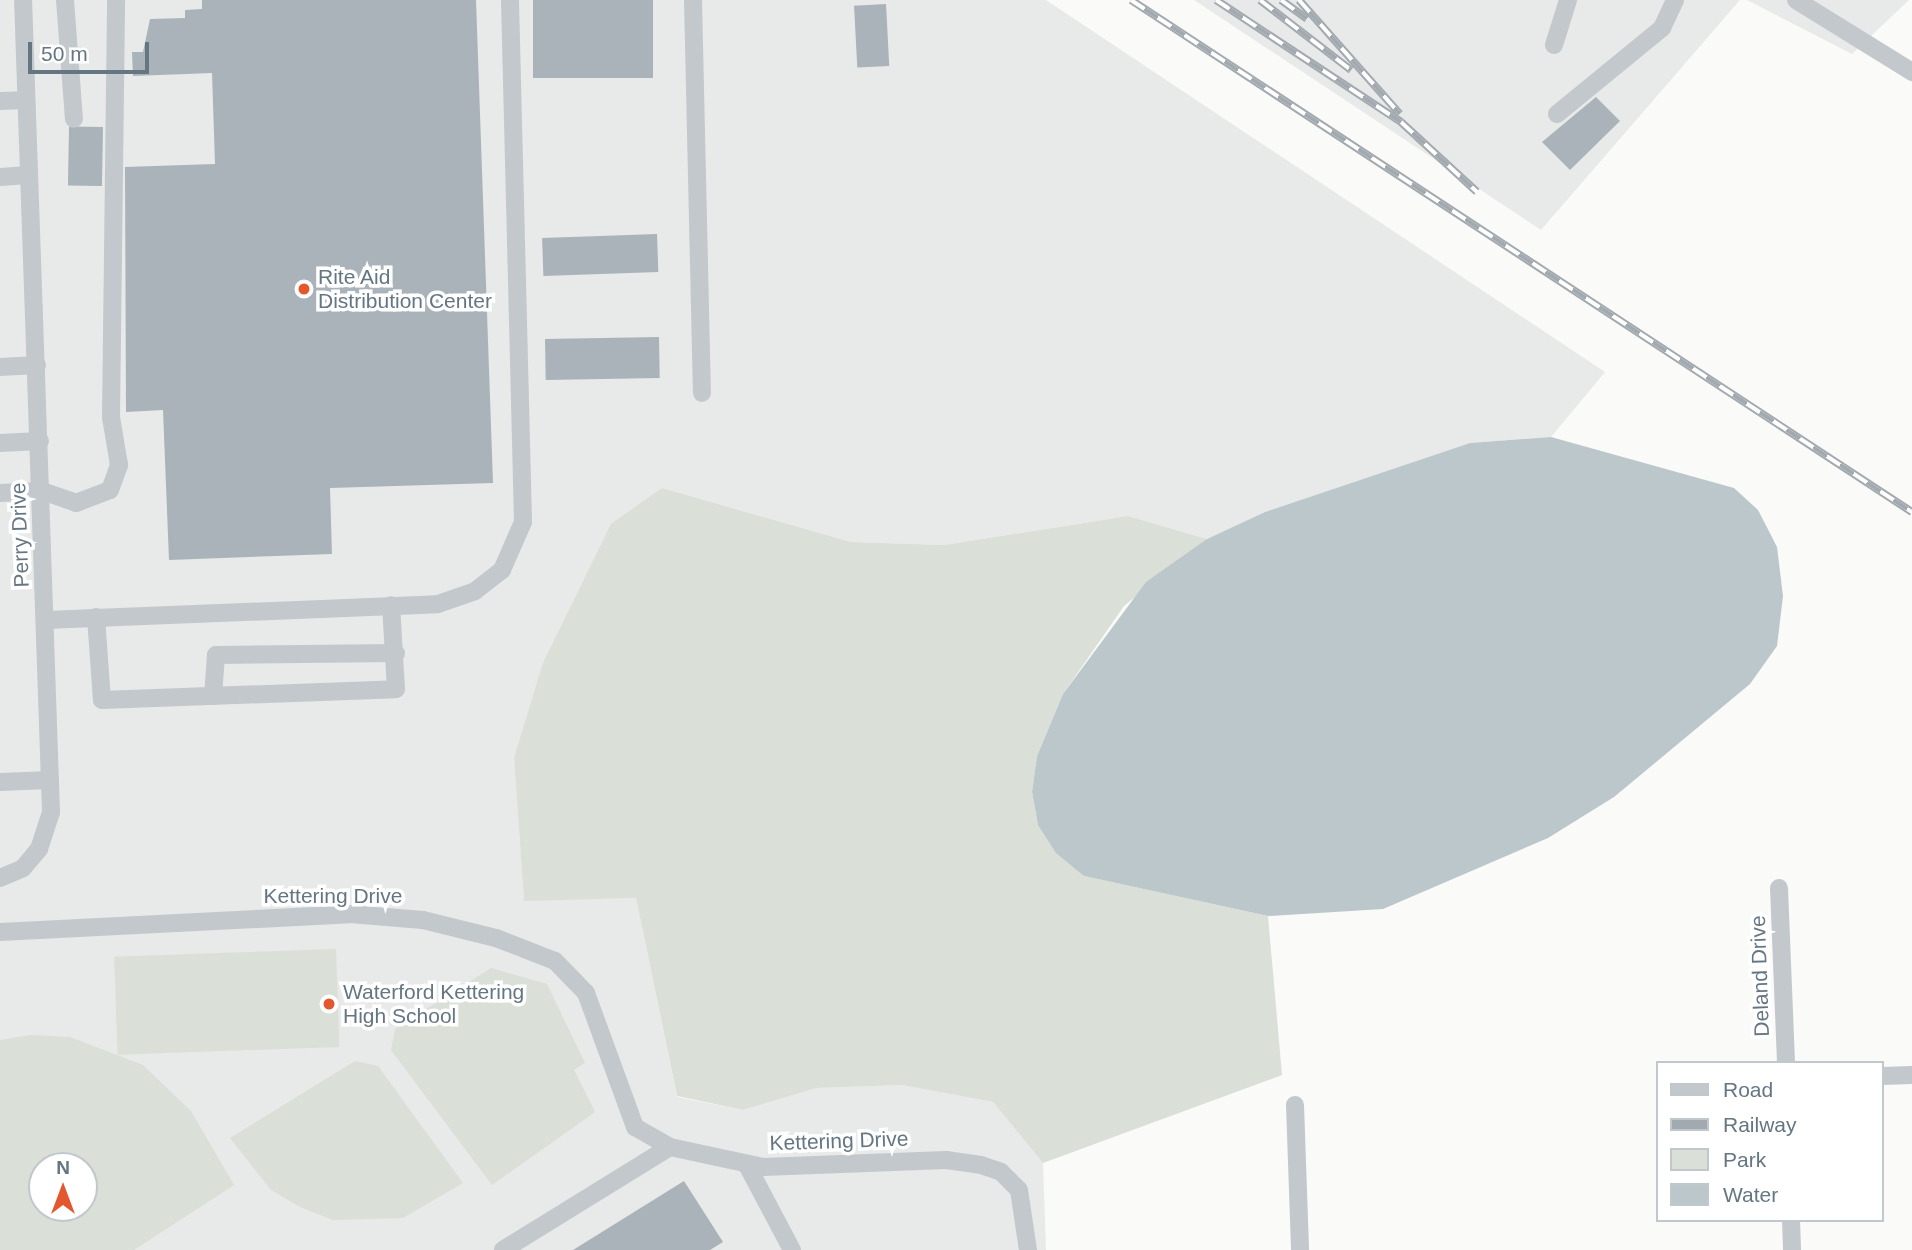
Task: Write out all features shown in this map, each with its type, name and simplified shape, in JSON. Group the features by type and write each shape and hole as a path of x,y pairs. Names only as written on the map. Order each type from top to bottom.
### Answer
{"street":[{"name":"Perry Drive","path":"0,878 23,868 45,839 50,780 23,0"},
{"path":"65,0 74,119"},
{"path":"0,493 42,491 76,503 110,490 119,465 111,417 116,0"},
{"path":"46,620 438,604 475,591 502,570 523,522 510,0"},
{"path":"693,0 702,393"},
{"path":"1554,45 1568,0"},
{"path":"1557,114 1662,27 1675,0"},
{"path":"1796,0 1912,72"},
{"path":"0,101 25,100"},
{"path":"0,177 28,175"},
{"path":"0,367 37,365"},
{"path":"0,443 40,441"},
{"path":"96,617 102,700 396,689 396,653 391,605"},
{"path":"213,696 216,655 396,653"},
{"path":"0,782 50,780"},
{"name":"Deland Drive","path":"1779,888 1786,1061"},
{"name":"Kettering Drive","path":"0,932 350,914 423,920 496,937 555,961 574,977 595,1012 611,1073 635,1127 670,1147 747,1165 947,1160 981,1165 1001,1172 1019,1190 1028,1250"},
{"path":"1884,1076 1912,1075"},
{"path":"1295,1105 1300,1250"},
{"path":"503,1250 670,1147"},
{"path":"747,1165 792,1250"},
{"path":"1791,1222 1792,1250"}],"shaded area":[{"path":"0,0 1046,0 1605,372 1551,437 1470,443 1265,512 1207,539 1128,516 944,545 851,542 662,488 514,758 524,900 636,898 677,1097 743,1110 815,1088 902,1085 993,1102 1043,1163 1046,1250 0,1250"},
{"path":"1194,0 1740,0 1541,230"},
{"path":"1747,0 1909,0 1852,54"}],"green space":[{"path":"662,488 851,542 944,545 1128,516 1207,539 1124,606 1063,694 1037,756 1032,792 1038,825 1084,876 1268,916 1282,1075 1043,1163 993,1102 902,1085 816,1088 743,1110 677,1096 636,898 524,901 514,758 543,663 611,524"},
{"path":"336,949 339,1047 118,1055 114,957"},
{"path":"491,968 547,984 585,1063 574,1070 595,1112 492,1185 391,1050 395,1029"},
{"path":"30,1035 70,1037 143,1065 191,1111 234,1185 134,1250 0,1250 0,1040"},
{"path":"355,1061 378,1066 463,1183 403,1218 333,1220 300,1207 271,1190 230,1138"}],"water":[{"path":"1551,437 1734,488 1758,510 1777,547 1783,596 1777,646 1750,684 1614,797 1548,838 1383,909 1268,916 1084,876 1056,853 1038,825 1032,792 1037,756 1063,694 1146,582 1207,539 1265,512 1470,443"}],"building":[{"name":"Rite Aid Distribution Center","path":"202,0 476,0 493,483 330,488 332,554 169,560 163,410 126,412 125,167 215,164 212,73 133,76 132,52 143,52 150,19 185,18 185,10 202,9"},
{"path":"533,0 653,0 653,78 533,78"},
{"path":"886,4 889,66 857,68 854,6"},
{"path":"1596,97 1620,121 1570,170 1542,142"},
{"path":"69,126 103,127 102,186 68,185"},
{"path":"657,234 658,272 543,276 542,238"},
{"path":"659,337 660,378 546,380 545,339"},
{"path":"684,1181 723,1242 710,1250 573,1250"}],"railway":[{"path":"1131,0 1912,512"},
{"path":"1216,0 1401,122 1477,192"},
{"path":"1260,0 1351,70"},
{"path":"1281,0 1307,19"},
{"path":"1299,0 1400,114"}],"place":[{"name":"Rite Aid Distribution Center","path":"304,289"},
{"name":"Waterford Kettering High School","path":"329,1004"}]}
